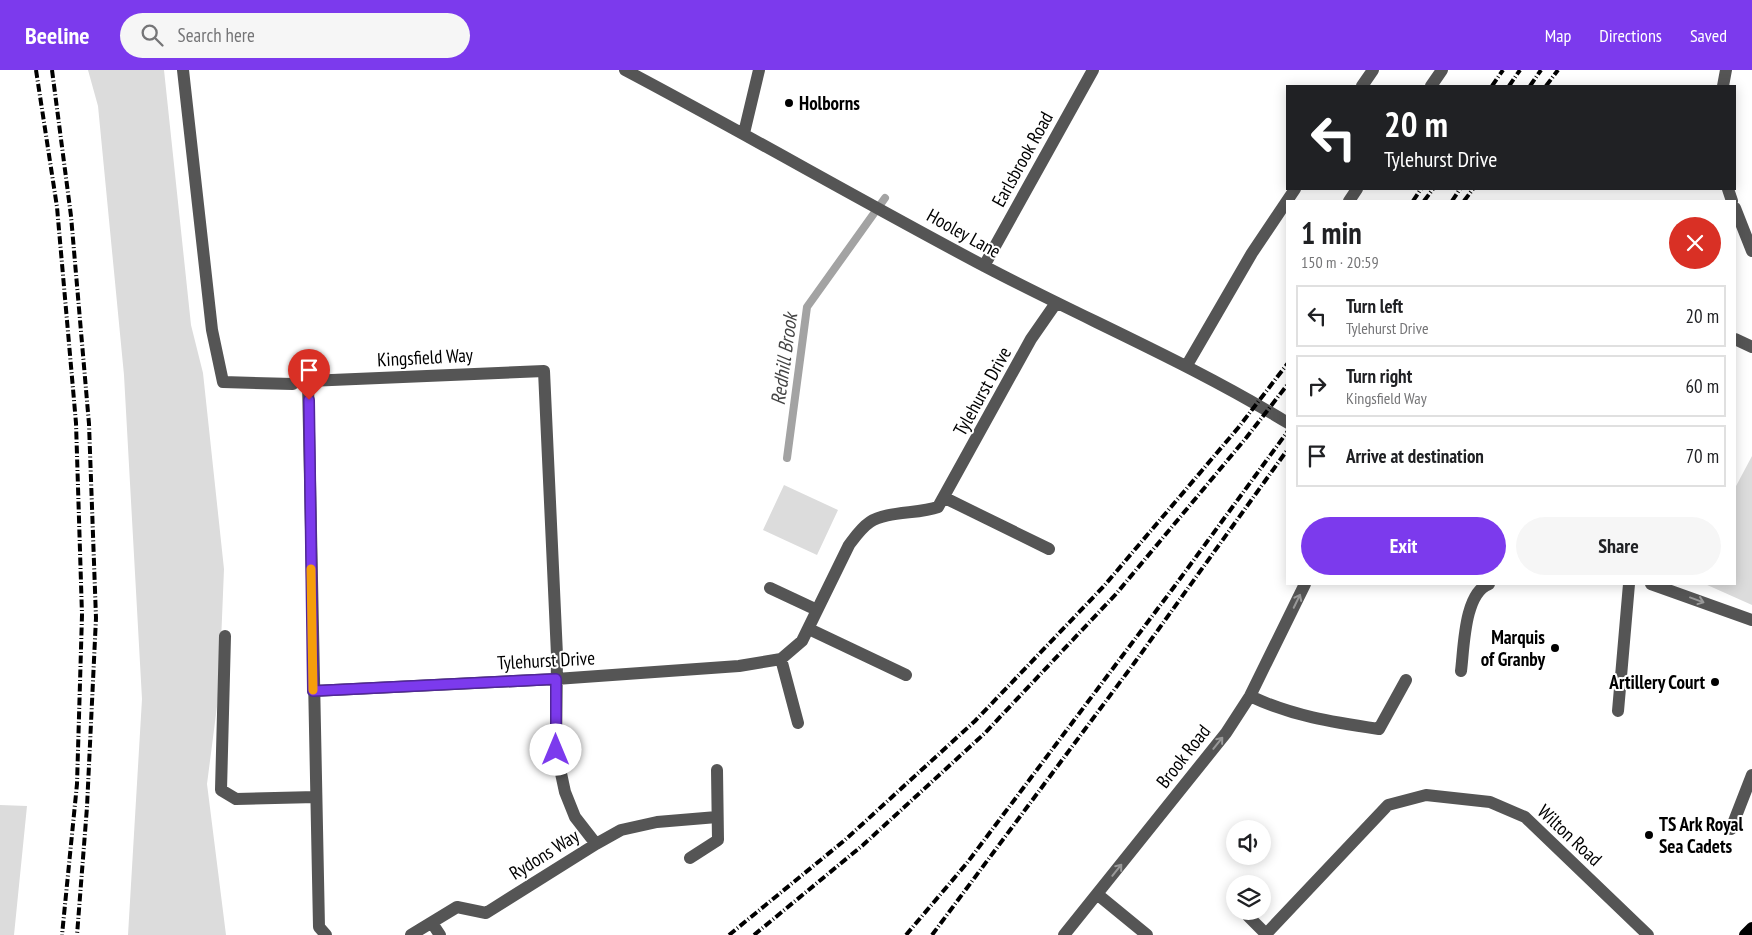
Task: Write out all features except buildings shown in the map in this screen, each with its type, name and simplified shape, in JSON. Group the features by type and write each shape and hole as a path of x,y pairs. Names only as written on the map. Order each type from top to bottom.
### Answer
{"main road":[{"path":"1745,935 1752,928"}],"street":[{"path":"183,70 212,330 223,382 293,384"},
{"name":"Hooley Lane","path":"625,70 744,133 984,266 1056,303 1187,365 1286,421"},
{"path":"744,133 759,70"},
{"name":"Earlsbrook Road","path":"984,266 1093,70"},
{"path":"1363,85 1373,70"},
{"path":"1432,85 1442,70"},
{"path":"1723,85 1726,70"},
{"path":"1349,200 1357,190"},
{"path":"1187,365 1252,253 1286,202"},
{"path":"1736,211 1752,251"},
{"name":"Tylehurst Drive","path":"313,691 556,679 739,666 781,659 802,640 849,545 871,522 882,518 926,512 938,507 1031,339 1056,303"},
{"path":"1736,339 1752,347"},
{"name":"Kingsfield Way","path":"313,691 308,381 544,371 556,679"},
{"path":"944,498 1049,549"},
{"name":"Brook Road","path":"1064,935 1226,734 1250,696 1305,585"},
{"path":"1461,671 1468,619 1474,596 1488,585"},
{"path":"1618,711 1629,585"},
{"path":"1654,585 1752,620"},
{"path":"770,588 817,610"},
{"path":"808,629 906,675"},
{"path":"225,636 221,790 236,800 316,797"},
{"path":"781,659 798,723"},
{"name":"Rydons Way","path":"411,935 432,924 457,907 486,913 596,844 574,817 565,792 556,750 556,679"},
{"path":"1250,696 1278,709 1324,721 1379,728 1406,680"},
{"path":"313,691 319,927 326,935"},
{"path":"690,858 718,840 717,770"},
{"path":"1731,829 1752,775"},
{"name":"Wilton Road","path":"1252,920 1266,935 1388,805 1426,794 1490,802 1525,817 1648,935"},
{"path":"596,844 621,830 657,822 718,817"},
{"path":"1097,894 1147,935"},
{"path":"432,924 440,935"}],"shaded area":[{"path":"88,70 164,70 191,325 203,373 224,569 219,691 207,784 226,935 128,935 142,699 124,375 98,106"},
{"path":"1752,456 1752,605 1707,585 1736,585 1736,486"},
{"path":"784,485 838,510 817,555 763,530"},
{"path":"0,805 27,806 14,935 0,935"}],"waterway":[{"name":"Redhill Brook","path":"787,458 807,307 885,198"}],"railway":[{"path":"36,70 57,207 76,423 82,615 77,784 62,935"},
{"path":"52,70 71,216 89,424 96,618 87,807 77,935"},
{"path":"1493,85 1503,70"},
{"path":"1510,85 1520,70"},
{"path":"1531,85 1541,70"},
{"path":"1547,85 1558,70"},
{"path":"1414,200 1420,190"},
{"path":"1425,200 1432,190"},
{"path":"1453,200 1459,190"},
{"path":"1465,200 1472,190"},
{"path":"729,935 845,840 975,721 1104,586 1238,428 1286,366"},
{"path":"754,935 863,845 985,733 1116,594 1246,438 1286,387"},
{"path":"906,935 967,863 1174,587 1286,434"},
{"path":"932,935 1135,662 1286,452"}],"slow traffic":[{"path":"311,569 313,690"}],"place":[{"name":"Holborns","path":"789,103"},
{"name":"Marquis of Granby","path":"1555,648"},
{"name":"Artillery Court","path":"1715,682"},
{"name":"TS Ark Royal Sea Cadets","path":"1649,835"}],"route":[{"path":"309,400 313,691 556,679 556,750"}]}
